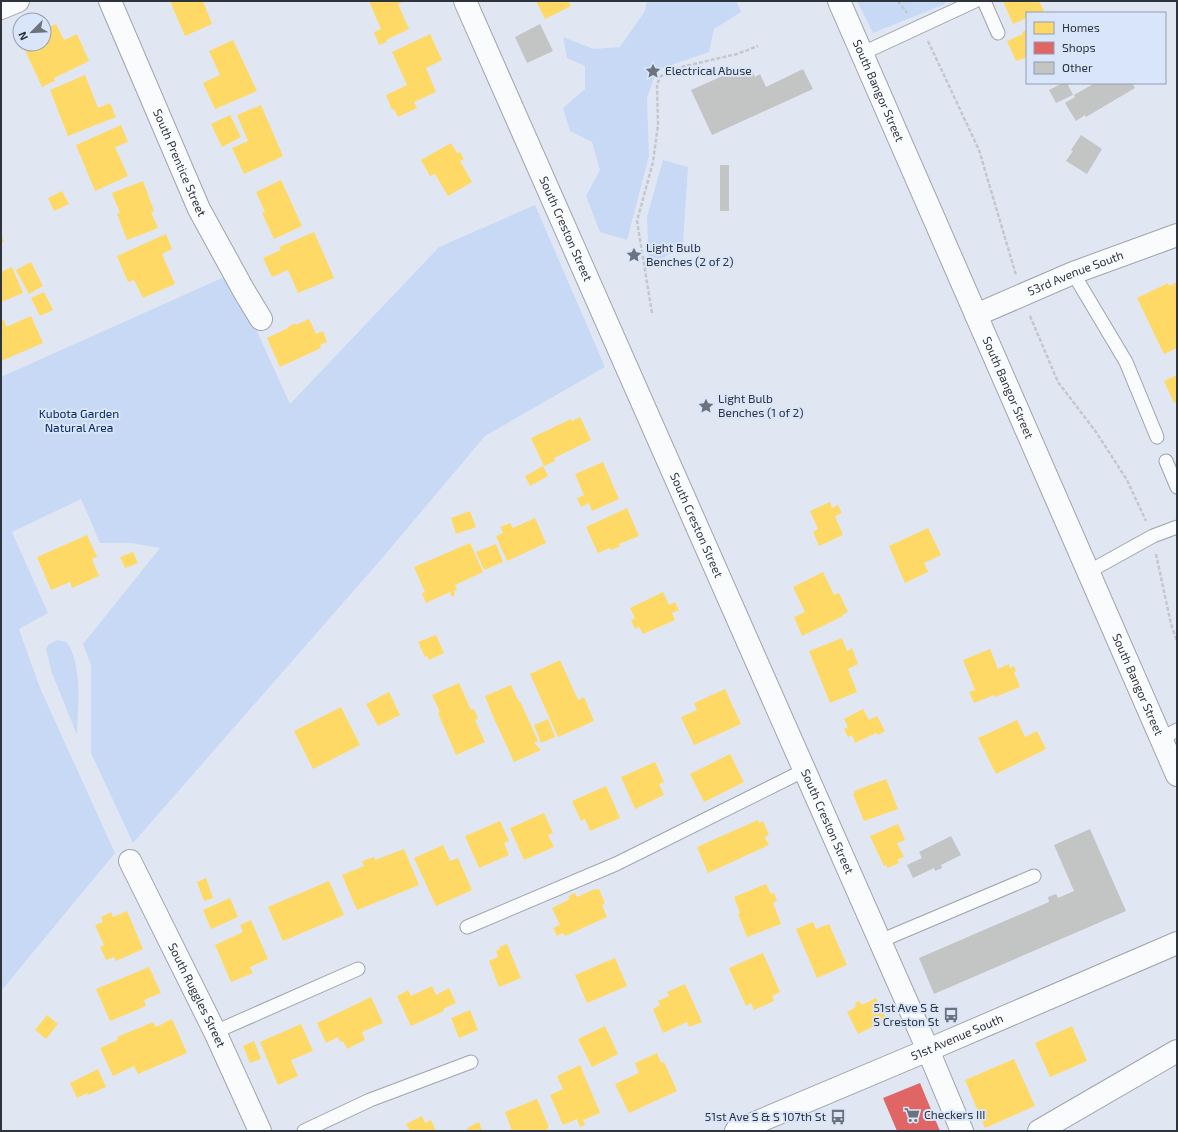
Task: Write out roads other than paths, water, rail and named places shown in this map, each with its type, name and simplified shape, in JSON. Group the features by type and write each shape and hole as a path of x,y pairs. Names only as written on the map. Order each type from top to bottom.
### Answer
{"street":[{"path":"1,8 18,1"},
{"name":"South Prentice Street","path":"110,1 199,209 261,319"},
{"name":"South Creston Street","path":"465,1 805,770 962,1131"},
{"name":"South Bangor Street","path":"840,1 1088,572 1169,734 1177,775"},
{"name":"53rd Avenue South","path":"976,315 1073,273 1177,235"},
{"name":"South Ruggles Street","path":"130,861 215,1032 260,1131"},
{"name":"51st Avenue South","path":"736,1131 1177,942"},
{"path":"1038,1131 1177,1051"}],"lane":[{"path":"862,53 975,1"},
{"path":"984,1 998,33"},
{"path":"1073,273 1126,362 1157,437"},
{"path":"1166,461 1177,488"},
{"path":"1088,572 1153,536 1177,527"},
{"path":"467,928 616,864 805,770"},
{"path":"880,941 1034,876"},
{"path":"215,1032 358,969"},
{"path":"304,1131 370,1100 471,1062"}],"place":[{"name":"Electrical Abuse","path":"653,71"},
{"name":"Light Bulb Benches (2 of 2)","path":"634,255"},
{"name":"Light Bulb Benches (1 of 2)","path":"706,406"},
{"name":"51st Ave S & S Creston St","path":"951,1015"},
{"name":"Checkers III","path":"912,1115"},
{"name":"51st Ave S & S 107th St","path":"838,1117"}],"park label":[{"name":"Kubota Garden Natural Area","path":"79,421"}]}
